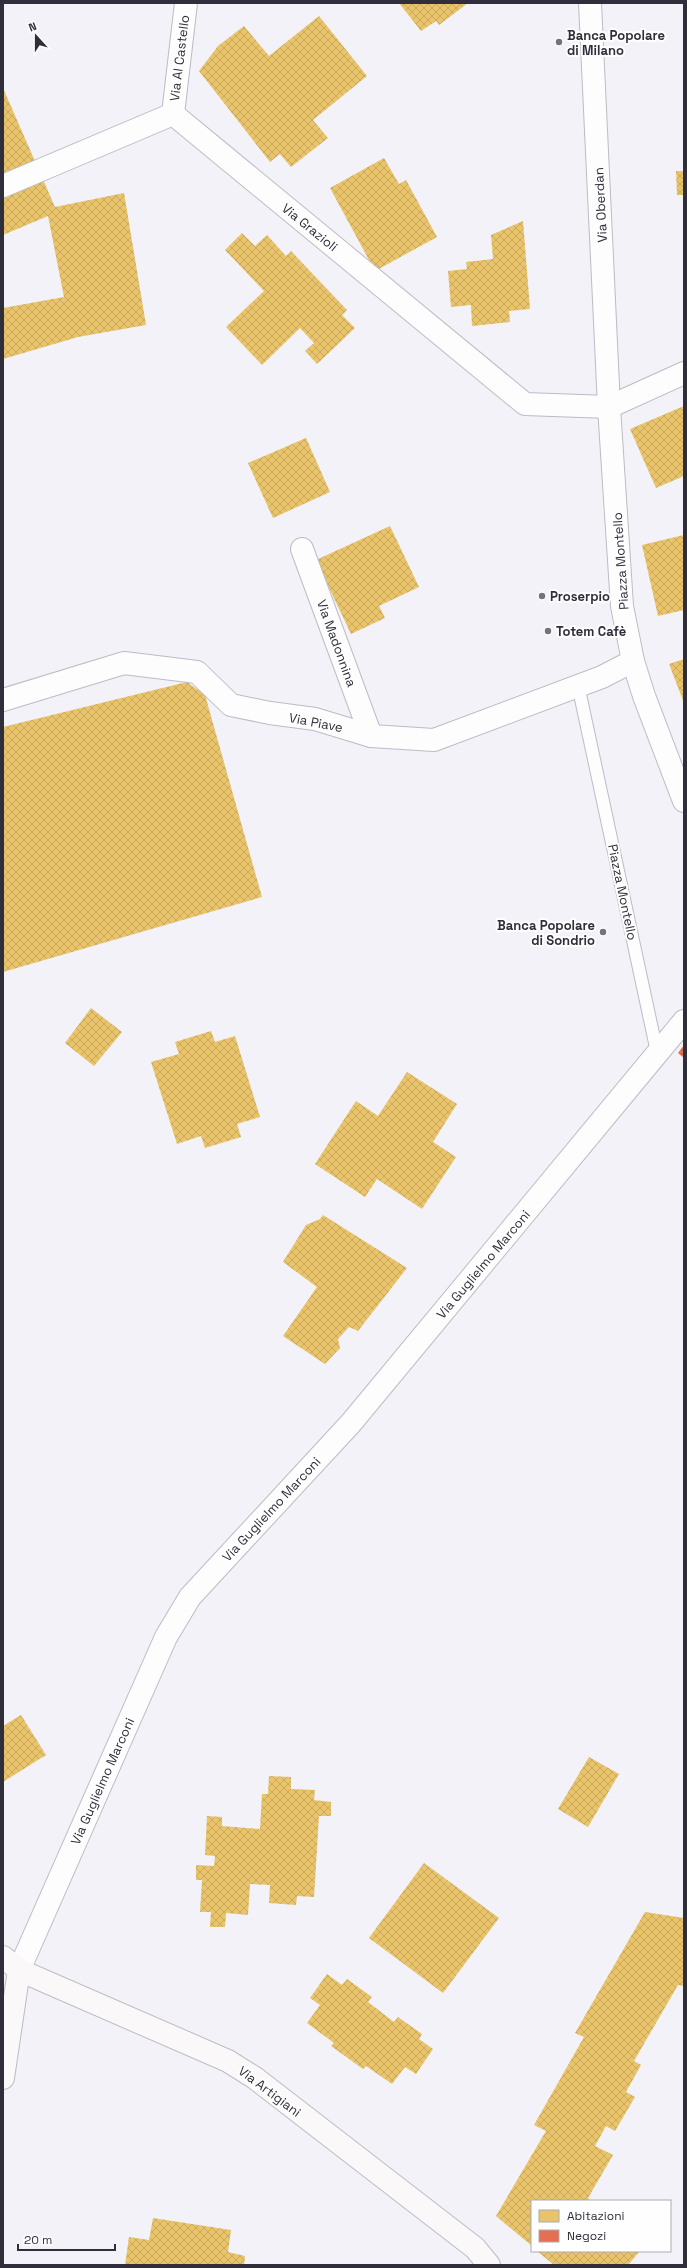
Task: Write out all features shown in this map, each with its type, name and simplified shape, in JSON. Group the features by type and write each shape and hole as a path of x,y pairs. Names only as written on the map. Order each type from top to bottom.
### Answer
{"street":[{"name":"Via Al Castello","path":"173,114 186,3"},
{"name":"Via Oberdan","path":"590,3 609,407"},
{"path":"3,186 173,114"},
{"name":"Via Grazioli","path":"173,114 525,404 609,407"},
{"path":"609,407 684,373"},
{"name":"Piazza Montello","path":"609,407 622,606 633,661 644,696 684,801"},
{"name":"Via Madonnina","path":"302,549 371,736"},
{"name":"Via Piave","path":"3,700 124,663 197,672 231,705 270,713 315,719 371,736 434,740 602,677 633,661"},
{"name":"Via Guglielmo Marconi","path":"3,2078 11,1964 166,1637 190,1598 351,1423 684,1021"},
{"name":"Via Artigiani","path":"11,1964 228,2061 254,2078 475,2248 489,2265"}],"lane":[{"name":"Piazza Montello","path":"578,686 657,1052"}],"building: Abitazioni":[{"path":"399,3 468,3 439,25 436,21 421,31"},
{"path":"319,16 367,76 313,120 328,138 291,167 280,154 270,162 199,71 218,46 244,26 269,56"},
{"path":"3,88 55,207 124,193 146,325 78,337 3,359 3,308 64,297 48,216 3,235"},
{"path":"384,158 399,184 406,180 437,237 375,271 330,188"},
{"path":"676,171 684,171 684,195 677,195"},
{"path":"523,221 530,309 509,311 510,322 472,326 471,305 451,307 448,271 467,269 466,262 493,259 491,235"},
{"path":"242,233 255,246 267,235 286,256 291,251 347,310 342,315 355,328 317,364 305,351 314,343 300,328 262,365 226,327 264,291 225,250"},
{"path":"684,406 684,476 656,488 630,429"},
{"path":"306,438 330,492 273,518 248,463"},
{"path":"390,526 419,587 379,606 385,618 351,634 316,560"},
{"path":"684,535 684,610 658,616 642,545"},
{"path":"684,659 684,703 669,664"},
{"path":"187,682 205,695 262,897 3,972 3,727"},
{"path":"91,1008 122,1032 94,1066 65,1043"},
{"path":"211,1031 215,1042 235,1036 260,1117 237,1124 241,1137 205,1148 201,1136 177,1144 151,1062 179,1054 175,1042"},
{"path":"407,1072 457,1104 433,1142 456,1157 422,1209 377,1179 365,1197 315,1164 356,1101 378,1116"},
{"path":"323,1215 407,1268 358,1331 349,1327 338,1339 340,1348 325,1364 283,1336 317,1287 283,1262 306,1225 320,1219"},
{"path":"21,1715 46,1755 3,1782 3,1726"},
{"path":"589,1757 619,1774 588,1827 558,1809"},
{"path":"269,1776 291,1777 291,1789 315,1790 314,1800 331,1802 331,1816 319,1816 314,1897 297,1896 296,1905 269,1903 270,1885 250,1884 248,1915 226,1913 225,1927 210,1927 211,1912 200,1912 202,1880 196,1880 196,1865 214,1866 215,1856 205,1855 207,1816 222,1817 222,1826 260,1829 262,1794 268,1794"},
{"path":"424,1863 499,1918 443,1993 369,1938"},
{"path":"645,1912 684,1918 684,1986 678,1985 634,2061 641,2065 626,2092 635,2097 615,2131 606,2126 595,2146 613,2155 588,2198 590,2200 531,2200 531,2245 496,2216 546,2131 534,2125 584,2037 575,2033"},
{"path":"327,1974 342,1985 347,1979 372,1997 368,2002 394,2022 398,2017 422,2034 419,2039 433,2049 416,2074 405,2067 392,2084 366,2066 363,2069 331,2046 334,2043 307,2023 320,2005 310,1998"},
{"path":"153,2218 231,2230 228,2252 245,2256 244,2265 125,2265 129,2237 149,2240"},
{"path":"538,2252 639,2252 628,2265 554,2265"}],"building: Negozi":[{"path":"684,1045 684,1058 678,1053"}],"place":[{"name":"Banca Popolare di Milano","path":"559,42"},
{"name":"Proserpio","path":"542,596"},
{"name":"Totem Cafè","path":"548,631"},
{"name":"Banca Popolare di Sondrio","path":"603,932"}]}
